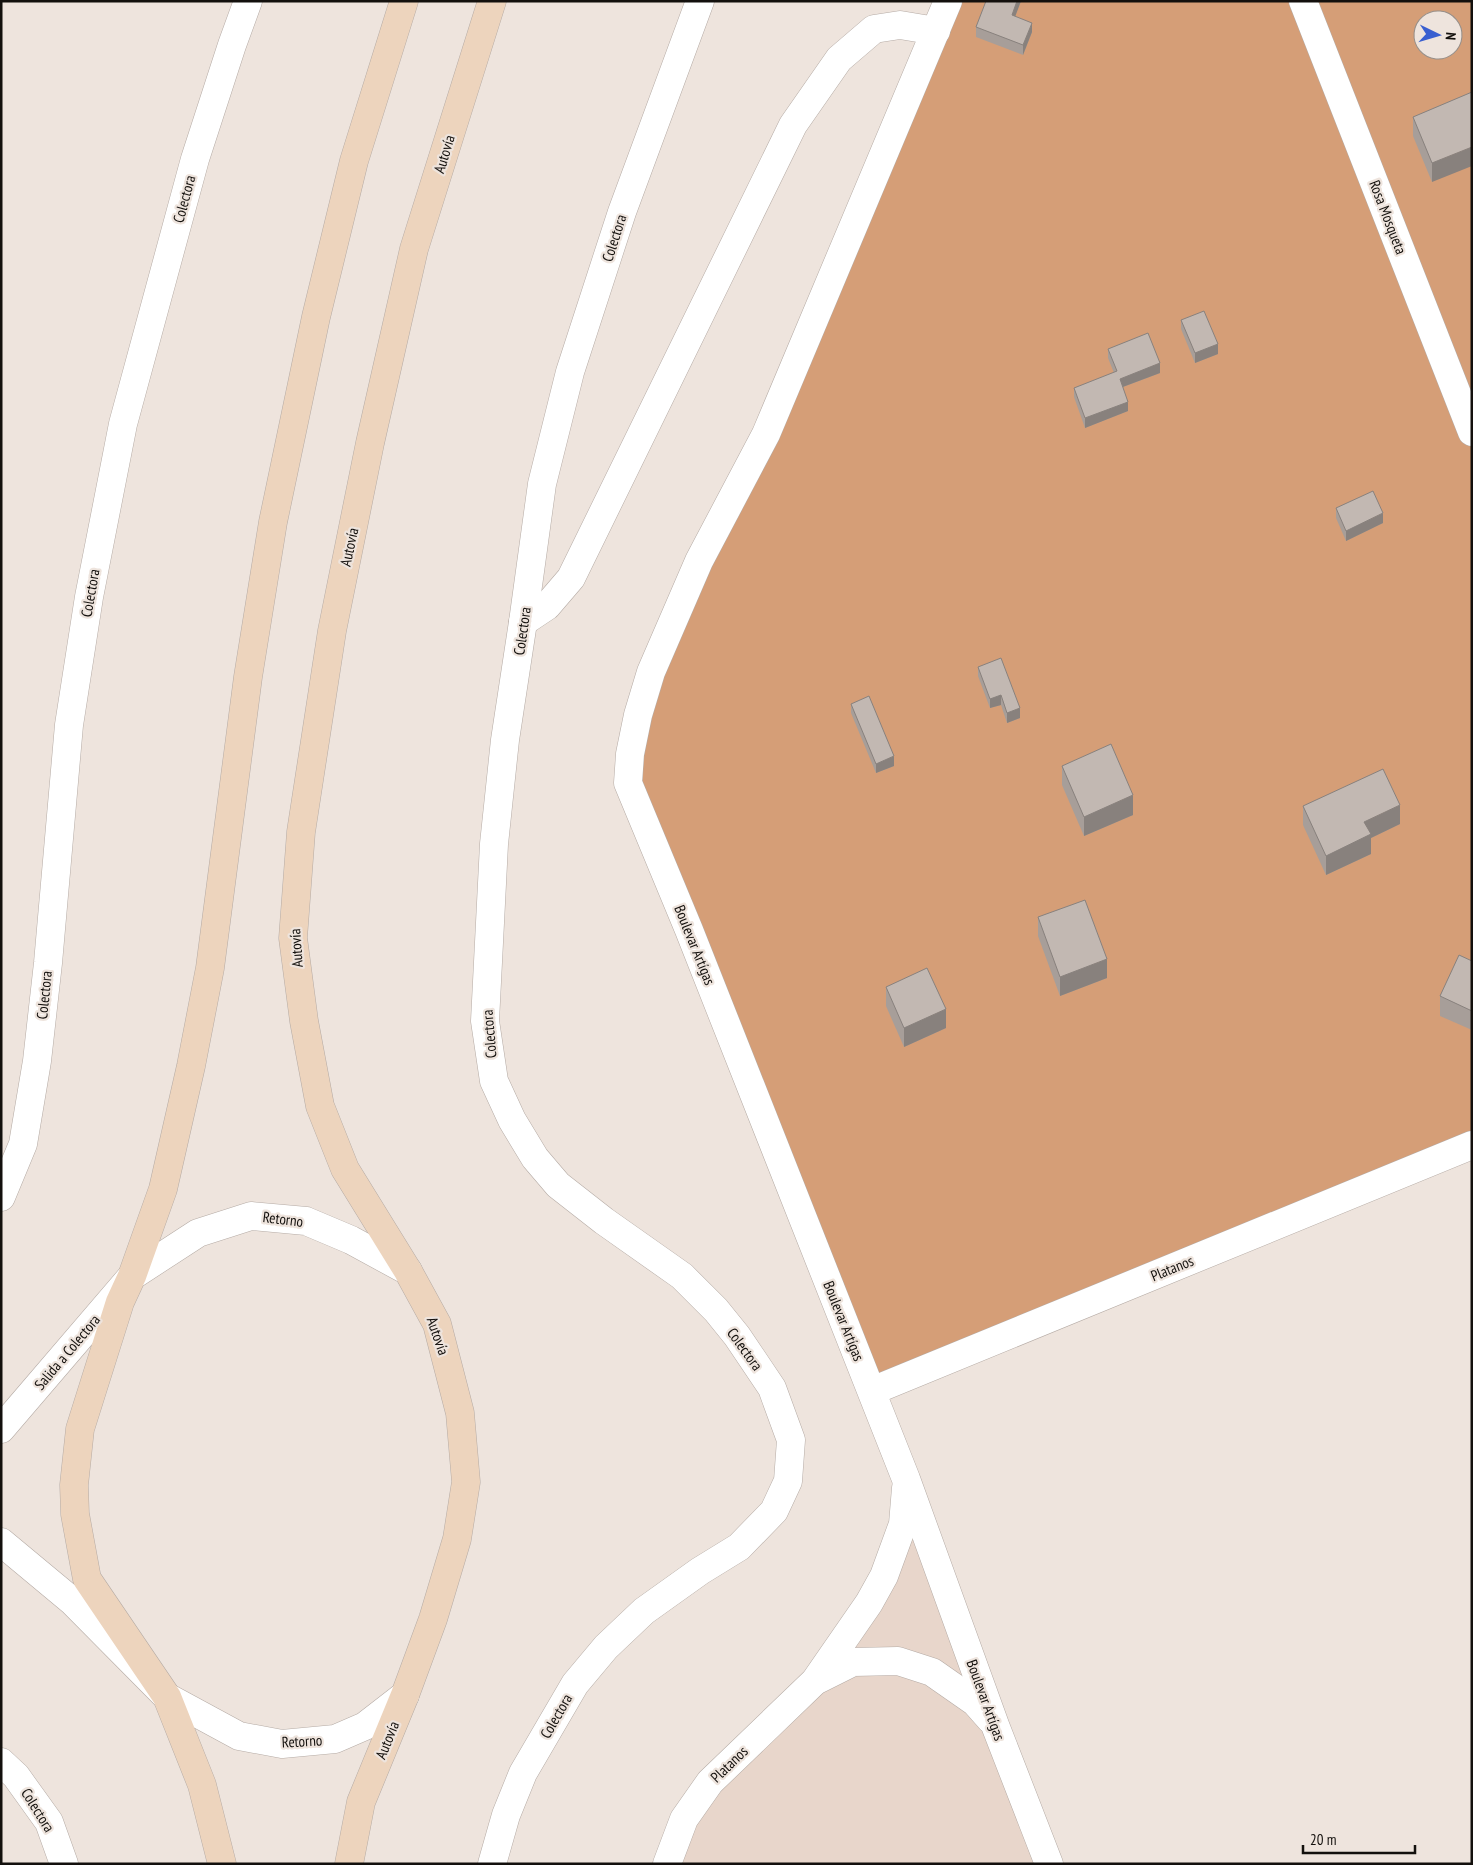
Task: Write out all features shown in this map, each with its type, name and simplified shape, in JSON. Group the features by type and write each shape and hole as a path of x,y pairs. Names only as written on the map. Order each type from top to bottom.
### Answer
{"street":[{"name":"Colectora","path":"1,1197 23,1144 37,1061 48,962 69,725 89,597 123,424 195,158 248,1"},
{"path":"222,1864 202,1785 166,1697 87,1579 75,1514 74,1485 80,1429 120,1302 132,1276 163,1189 191,1066 210,968 248,676 272,522 314,327 354,161 404,1"},
{"name":"Autovía","path":"349,1864 361,1802 405,1695 433,1619 457,1540 466,1482 460,1413 437,1324 408,1271 345,1169 320,1106 304,1021 293,938 301,832 329,650 370,442 414,249 492,1"},
{"name":"Colectora","path":"492,1864 506,1816 523,1773 575,1684 606,1647 644,1611 700,1571 739,1547 774,1511 788,1481 791,1440 772,1388 737,1336 716,1310 682,1276 604,1221 558,1185 535,1158 512,1120 494,1081 485,1021 494,844 505,740 542,484 570,372 622,212 700,1"},
{"path":"523,622 547,606 571,578 793,125 839,59 874,30 900,25 936,30 948,1"},
{"name":"Rosa Mosqueta","path":"1304,1 1472,432"},
{"name":"Boulevar Artígas","path":"936,30 766,434 699,561 655,664 638,715 630,754 628,782 872,1391 995,1725 1049,1864"},
{"name":"Platanos","path":"872,1391 1472,1145"},
{"name":"Retorno","path":"132,1276 198,1233 252,1216 306,1221 351,1240 408,1271"},
{"name":"Salida a Colectora","path":"1,1429 132,1276"},
{"name":"Platanos","path":"667,1864 684,1819 710,1782 815,1681 855,1624 884,1576 903,1524 906,1479"},
{"name":"Retorno","path":"1,1542 72,1601 166,1697 239,1736 282,1744 335,1739 365,1726 405,1695"},
{"name":"Platanos","path":"815,1681 853,1662 898,1661 932,1672 975,1702 995,1725"},
{"name":"Colectora","path":"1,1762 16,1776 48,1822 64,1864"}],"shaded area":[{"path":"948,1 1472,1 1472,1145 872,1391 630,754"},
{"path":"906,1479 1049,1864 667,1864 684,1819 845,1639"}],"building":[{"path":"986,1 1017,1 1012,15 1032,23 1023,45 976,27"},
{"path":"1472,92 1472,147 1432,163 1413,117"},
{"path":"1204,311 1218,344 1195,353 1181,320"},
{"path":"1148,333 1160,363 1120,379 1128,402 1085,418 1074,388 1117,371 1108,349"},
{"path":"1373,491 1383,513 1346,531 1336,508"},
{"path":"1001,658 1020,708 1007,713 1001,695 990,699 978,667"},
{"path":"869,696 894,756 876,764 851,704"},
{"path":"1111,744 1133,795 1084,817 1062,766"},
{"path":"1383,769 1400,805 1364,822 1371,834 1326,856 1303,806"},
{"path":"1085,900 1107,959 1060,977 1038,917"},
{"path":"1459,955 1472,961 1472,1011 1440,996"},
{"path":"927,968 946,1009 904,1028 886,987"}]}
